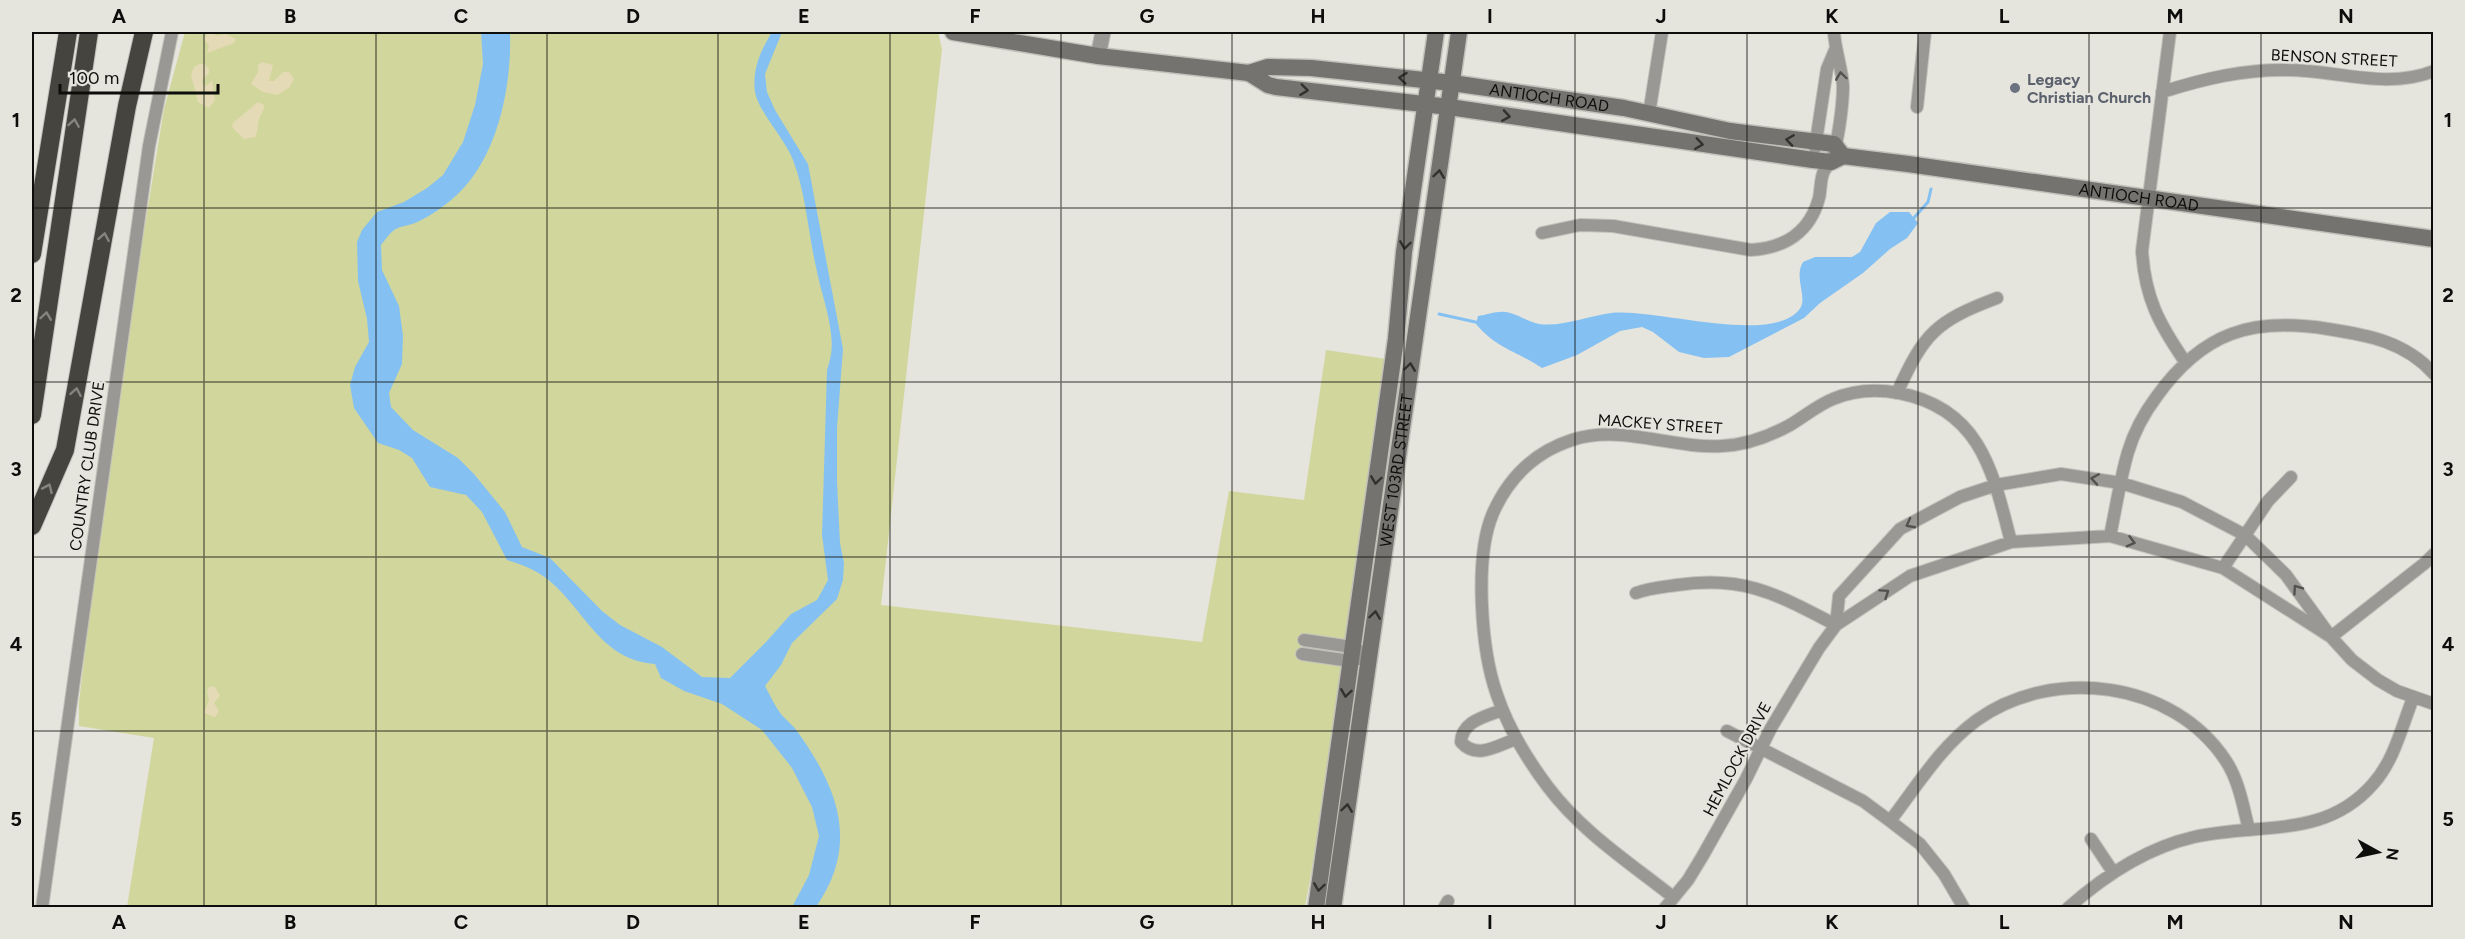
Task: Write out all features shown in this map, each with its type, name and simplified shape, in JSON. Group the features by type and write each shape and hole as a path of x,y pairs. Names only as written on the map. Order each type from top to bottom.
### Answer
{"highway":[{"path":"32,254 68,32"},
{"path":"32,415 89,32"},
{"path":"32,526 65,450 127,106 144,32"}],"main road":[{"name":"ANTIOCH ROAD","path":"953,32 1098,56 1249,73 1268,67 1311,68 1452,83 1624,108 1730,131 1815,142 1829,159"},
{"name":"WEST 103RD STREET","path":"1316,908 1396,339 1404,252 1436,32"},
{"name":"WEST 103RD STREET","path":"1333,908 1459,32"},
{"name":"ANTIOCH ROAD","path":"1249,73 1268,85 1276,87 1449,107 1829,159 2147,198 2433,239"}],"street":[{"name":"COUNTRY CLUB DRIVE","path":"42,908 149,146 172,32"},
{"path":"1098,56 1103,32"},
{"path":"1649,114 1662,32"},
{"path":"1542,233 1580,225 1596,225 1751,250 1768,249 1798,234 1809,222 1816,208 1829,159 1843,88 1835,50 1834,32"},
{"path":"1917,106 1925,32"},
{"path":"2170,32 2142,251 2148,297 2158,320 2186,363"},
{"path":"1815,142 1827,69 1835,50"},
{"name":"BENSON STREET","path":"2162,92 2218,76 2254,71 2288,70 2373,79 2398,79 2433,71"},
{"path":"1897,393 1911,361 1933,332 1950,318 1996,298"},
{"path":"2110,536 2128,451 2139,426 2165,386 2186,363 2201,350 2229,334 2252,327 2297,325 2362,334 2389,342 2413,355 2433,374"},
{"name":"MACKEY STREET","path":"1502,710 1483,638 1482,598 1485,552 1492,515 1514,478 1526,464 1540,454 1570,440 1611,435 1721,446 1770,434 1791,424 1816,407 1844,395 1883,390 1919,397 1940,407 1958,420 1978,442 1987,458 1996,485 2011,542"},
{"name":"HEMLOCK DRIVE","path":"1836,625 1839,596 1900,529 1960,497 1996,485 2061,474 2121,483 2182,502 2245,535 2286,574 2331,637 2352,660 2369,674 2413,698 2433,704"},
{"path":"2223,568 2268,501 2291,477"},
{"name":"HEMLOCK DRIVE","path":"1665,908 1702,857 1792,691 1836,625 1910,576 2011,542 2110,536 2223,568 2331,637"},
{"path":"2331,637 2425,563 2433,554"},
{"path":"1636,593 1703,581 1739,584 1779,596 1836,625"},
{"path":"1304,640 1351,654"},
{"path":"1302,654 1369,656"},
{"path":"1890,820 1942,752 1977,720 2001,706 2028,695 2053,689 2080,687 2112,690 2146,699 2186,721 2205,736 2226,761 2236,779 2249,830"},
{"path":"2068,908 2113,872 2140,856 2193,837 2313,823 2340,812 2360,797 2385,767 2413,698"},
{"path":"1516,739 1478,752 1468,750 1461,742 1461,732 1468,724 1502,710 1516,739 1548,787 1566,808 1611,849 1673,897"},
{"path":"1727,731 1863,801 1890,820 1920,844 1944,874 1964,908"},
{"path":"2091,839 2113,872"}],"green space":[{"path":"185,32 938,32 942,49 881,605 1202,642 1229,491 1304,500 1326,350 1386,359 1323,806 1305,907 127,907 154,738 79,726 79,702 95,565 141,249 164,109"}],"sand":[{"path":"212,33 217,36 225,34 236,39 234,43 207,53 209,46 204,39 206,35"},
{"path":"262,62 273,65 269,81 274,81 283,72 289,72 294,79 289,88 277,95 263,92 251,84 258,72 258,65"},
{"path":"204,64 209,69 209,73 202,80 203,85 206,86 212,81 215,100 209,108 198,102 191,75 194,67"},
{"path":"258,102 264,105 255,137 244,139 232,127 233,123"},
{"path":"210,686 215,687 220,696 214,703 219,711 215,717 204,713 209,701 207,690"}],"water":[{"path":"481,32 510,32 508,77 504,100 490,146 466,185 450,201 424,219 395,229 381,245 382,270 399,306 403,336 402,364 389,393 391,407 413,430 458,458 505,512 522,547 550,558 602,611 620,625 662,647 702,677 730,678 791,614 817,600 828,580 822,535 827,370 831,357 832,339 797,173 789,152 757,100 754,84 761,53 772,32 782,32 765,74 767,92 775,110 808,164 843,349 837,428 837,482 840,543 844,563 843,580 837,599 792,643 781,665 765,686 779,711 797,731 811,752 833,795 840,839 837,861 829,884 816,907 792,907 809,875 819,836 812,807 792,768 762,730 722,704 684,691 661,678 655,664 637,661 608,645 547,579 531,569 507,560 482,512 466,495 430,487 412,458 399,450 378,443 354,408 350,385 355,367 369,342 367,319 358,281 357,242 362,230 377,212 404,202 443,175 463,142 475,105 483,64"},
{"path":"1890,212 1909,212 1918,223 1907,238 1820,303 1804,318 1729,357 1704,358 1679,352 1653,332 1642,327 1620,331 1577,355 1542,368 1492,339 1476,324 1478,316 1502,312 1548,325 1611,313 1655,315 1738,325 1763,325 1784,320 1799,310 1802,305 1800,268 1803,262 1815,257 1852,257 1860,252 1876,223"}],"waterway":[{"path":"1912,220 1928,202 1931,189"},
{"path":"1439,314 1480,323"}],"place":[{"name":"Legacy Christian Church","path":"2015,88"}]}
